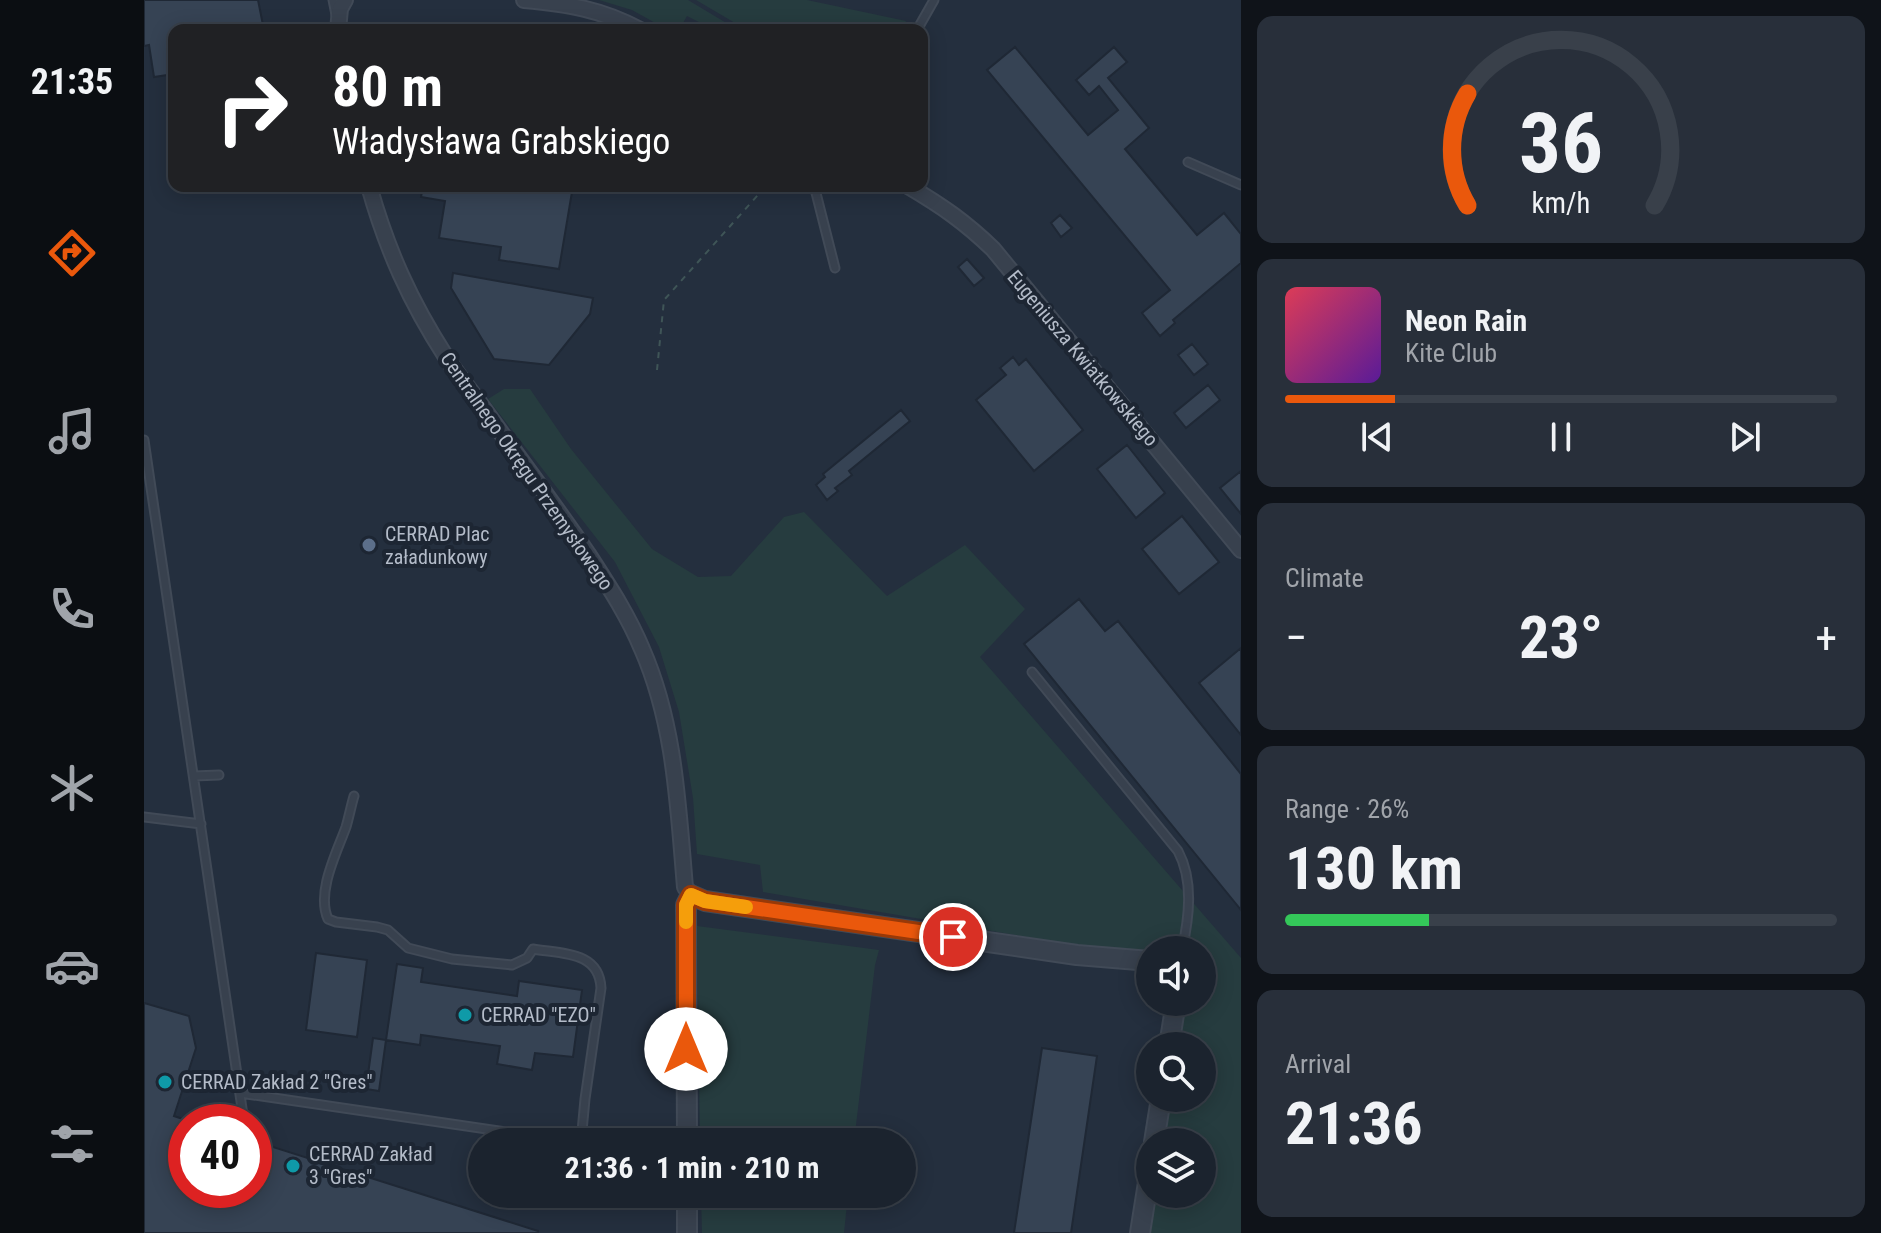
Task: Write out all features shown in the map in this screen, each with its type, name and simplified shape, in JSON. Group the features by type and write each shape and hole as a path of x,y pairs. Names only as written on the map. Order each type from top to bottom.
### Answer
{"street":[{"path":"524,0 583,7 627,24"},
{"path":"338,24 339,3"},
{"name":"Centralnego Okręgu Przemysłowego","path":"371,192 386,242 420,314 447,358 616,597 654,679 669,739 685,887 691,895 686,905 687,1128"},
{"name":"Eugeniusza Kwiatkowskiego","path":"918,192 968,224 993,249 1241,550"},
{"path":"691,895 705,901 1077,955 1136,960"},
{"path":"687,1208 687,1233"},
{"path":"1140,1233 1144,1208"}],"lane":[{"path":"920,24 934,0"},
{"path":"1188,162 1241,185"},
{"path":"816,192 835,268"},
{"path":"144,440 242,1104"},
{"path":"1032,672 1178,851 1186,865 1188,877 1184,936"},
{"path":"194,776 219,775"},
{"path":"354,796 329,871 324,910 328,919 388,930 408,948 452,959 512,965 527,958 533,949 582,957 596,968 601,988 580,1128"},
{"path":"144,817 201,824"},
{"path":"240,1093 481,1128"}],"path":[{"path":"657,370 664,300 761,192"}],"green space":[{"path":"599,0 688,0 728,24 703,24 687,16 682,24 657,24 632,10"},
{"path":"696,0 807,0 906,21 904,24 737,24"},
{"path":"504,389 530,389 571,449 652,549 698,577 731,576 784,517 804,512 887,596 965,545 1025,609 980,657 1241,958 1241,1233 1148,1233 1152,1208 1216,1208 1216,1128 1165,1128 1168,1112 1216,1112 1216,1032 1180,1032 1183,1016 1216,1016 1216,936 1136,936 1136,956 763,892 760,865 697,854 693,798 679,712 659,647 615,562 488,399"},
{"path":"697,926 879,950 856,1128 700,1128"},
{"path":"701,1208 847,1208 844,1233 702,1233"}],"building":[{"path":"144,0 258,0 263,24 168,24 168,75 154,77 149,45 144,46"},
{"path":"1015,47 1088,135 1118,110 1099,86 1089,95 1076,80 1114,47 1127,62 1108,78 1149,128 1125,149 1197,235 1224,213 1241,234 1241,263 1173,320 1175,323 1160,336 1142,313 1170,290 987,70"},
{"path":"422,192 572,192 559,269 499,260 501,247 439,238 445,201 421,197"},
{"path":"1060,215 1072,228 1061,237 1051,223"},
{"path":"967,259 984,278 974,286 958,267"},
{"path":"453,273 593,298 590,314 549,365 494,359 451,288"},
{"path":"1192,344 1208,364 1194,375 1178,355"},
{"path":"1013,357 1019,365 1026,359 1083,430 1034,471 976,400 1006,375 1000,368"},
{"path":"1208,385 1220,400 1186,428 1174,413"},
{"path":"901,410 910,421 849,471 852,475 835,488 838,491 827,500 816,485 825,477 823,474"},
{"path":"1127,445 1165,493 1136,518 1097,469"},
{"path":"1241,471 1241,514 1220,488"},
{"path":"1182,516 1219,562 1179,594 1142,549"},
{"path":"1079,599 1105,631 1118,621 1241,774 1241,910 1024,644"},
{"path":"1241,648 1241,735 1199,683"},
{"path":"316,953 367,960 357,1037 306,1030"},
{"name":"CERRAD \"EZO\"","path":"397,964 423,968 421,982 517,996 519,981 582,990 573,1057 535,1053 532,1070 497,1064 500,1046 421,1035 420,1045 386,1040"},
{"name":"CERRAD Zakład 3 \"Gres\"","path":"144,1003 189,1016 196,1048 178,1104 168,1104 168,1208 272,1208 272,1147 538,1231 538,1233 144,1233"},
{"path":"373,1038 386,1040 379,1091 366,1089"},
{"path":"1042,1048 1097,1056 1071,1233 1014,1233"}],"slow traffic":[{"path":"686,922 686,905 691,895 705,901 746,907"}],"place":[{"name":"CERRAD Plac załadunkowy","path":"369,545"},
{"name":"CERRAD \"EZO\"","path":"465,1015"},
{"name":"CERRAD Zakład 2 \"Gres\"","path":"165,1082"},
{"name":"CERRAD Zakład 3 \"Gres\"","path":"293,1166"}],"route":[{"path":"686,1049 686,905 691,895 705,901 953,937"}]}
